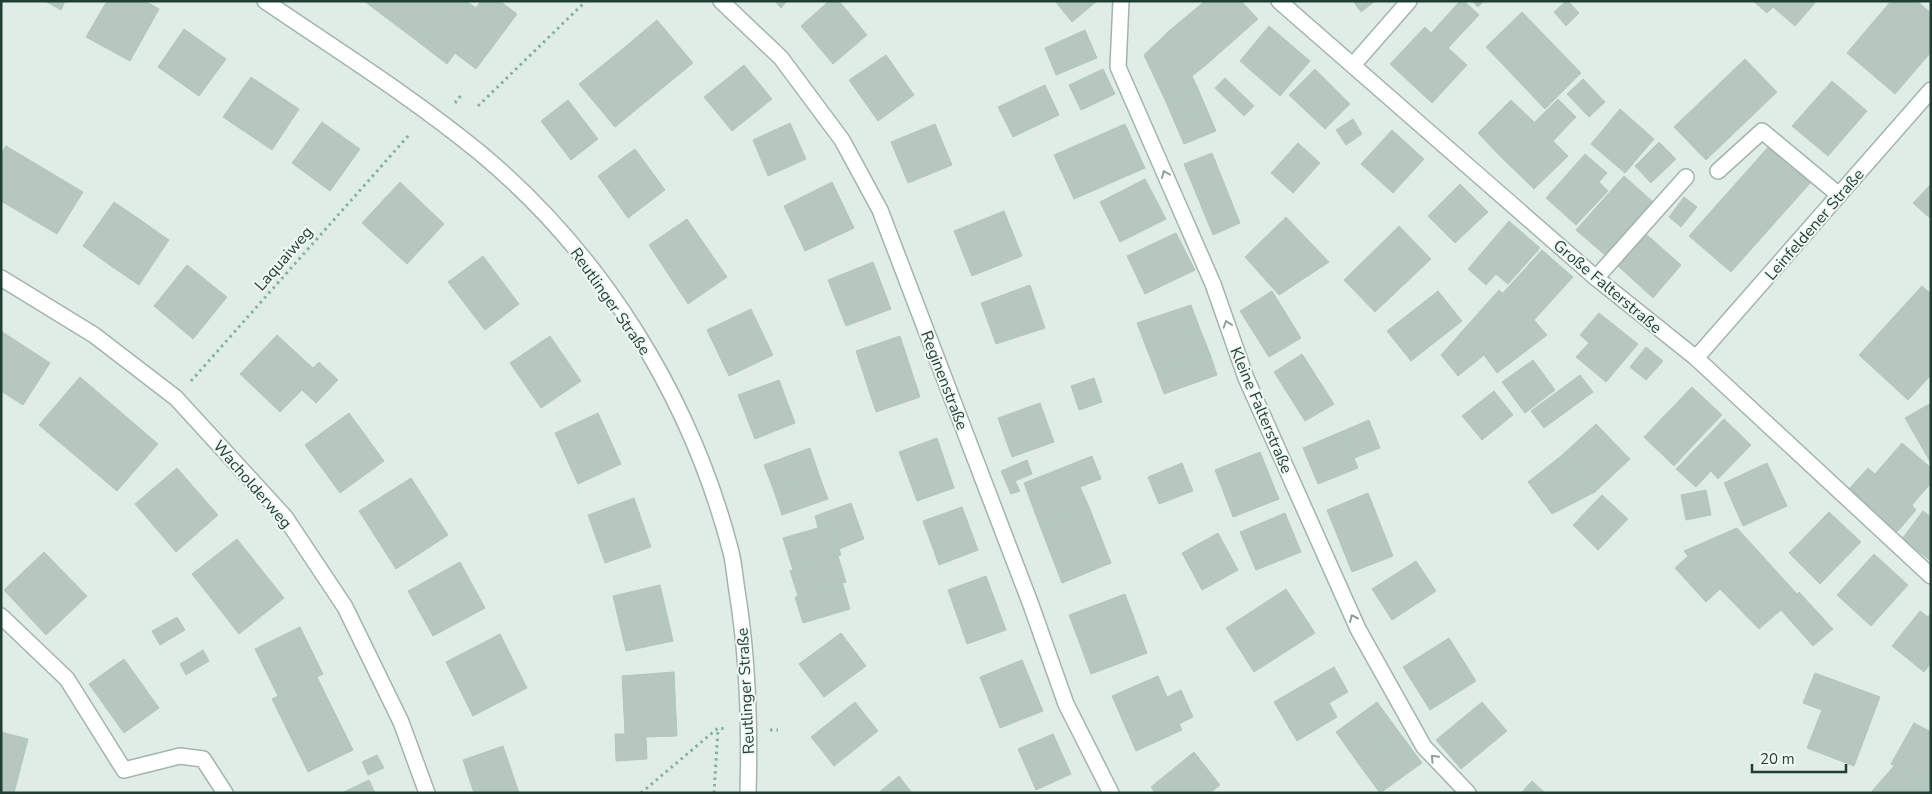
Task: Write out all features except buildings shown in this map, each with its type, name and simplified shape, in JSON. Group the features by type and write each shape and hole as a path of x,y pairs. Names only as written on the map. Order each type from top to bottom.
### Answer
{"street":[{"name":"Reutlinger Straße","path":"265,1 440,122 481,153 524,193 586,258 635,328 677,405 706,474 731,553 745,637 750,729 748,793"},
{"name":"Reginenstraße","path":"722,1 781,58 842,140 880,210 1031,605 1066,704 1112,793"},
{"name":"Kleine Falterstraße","path":"1120,1 1118,67 1213,284 1246,378 1358,629 1424,747 1468,793"},
{"name":"Große Falterstraße","path":"1279,1 1596,278 1696,358 1931,576"},
{"path":"1353,65 1410,1"},
{"name":"Leinfeldener Straße","path":"1696,358 1931,90"},
{"path":"1718,171 1762,132 1839,195"},
{"path":"1596,278 1686,176"},
{"name":"Wacholderweg","path":"1,278 94,335 176,398 285,517 344,607 401,722 427,793"},
{"path":"1,616 68,678 124,770 180,756 203,759 225,793"}],"path":[{"path":"478,106 586,1"},
{"name":"Laquaiweg","path":"176,398 409,135"},
{"path":"714,793 718,728"},
{"path":"640,793 718,728 750,729"}]}
